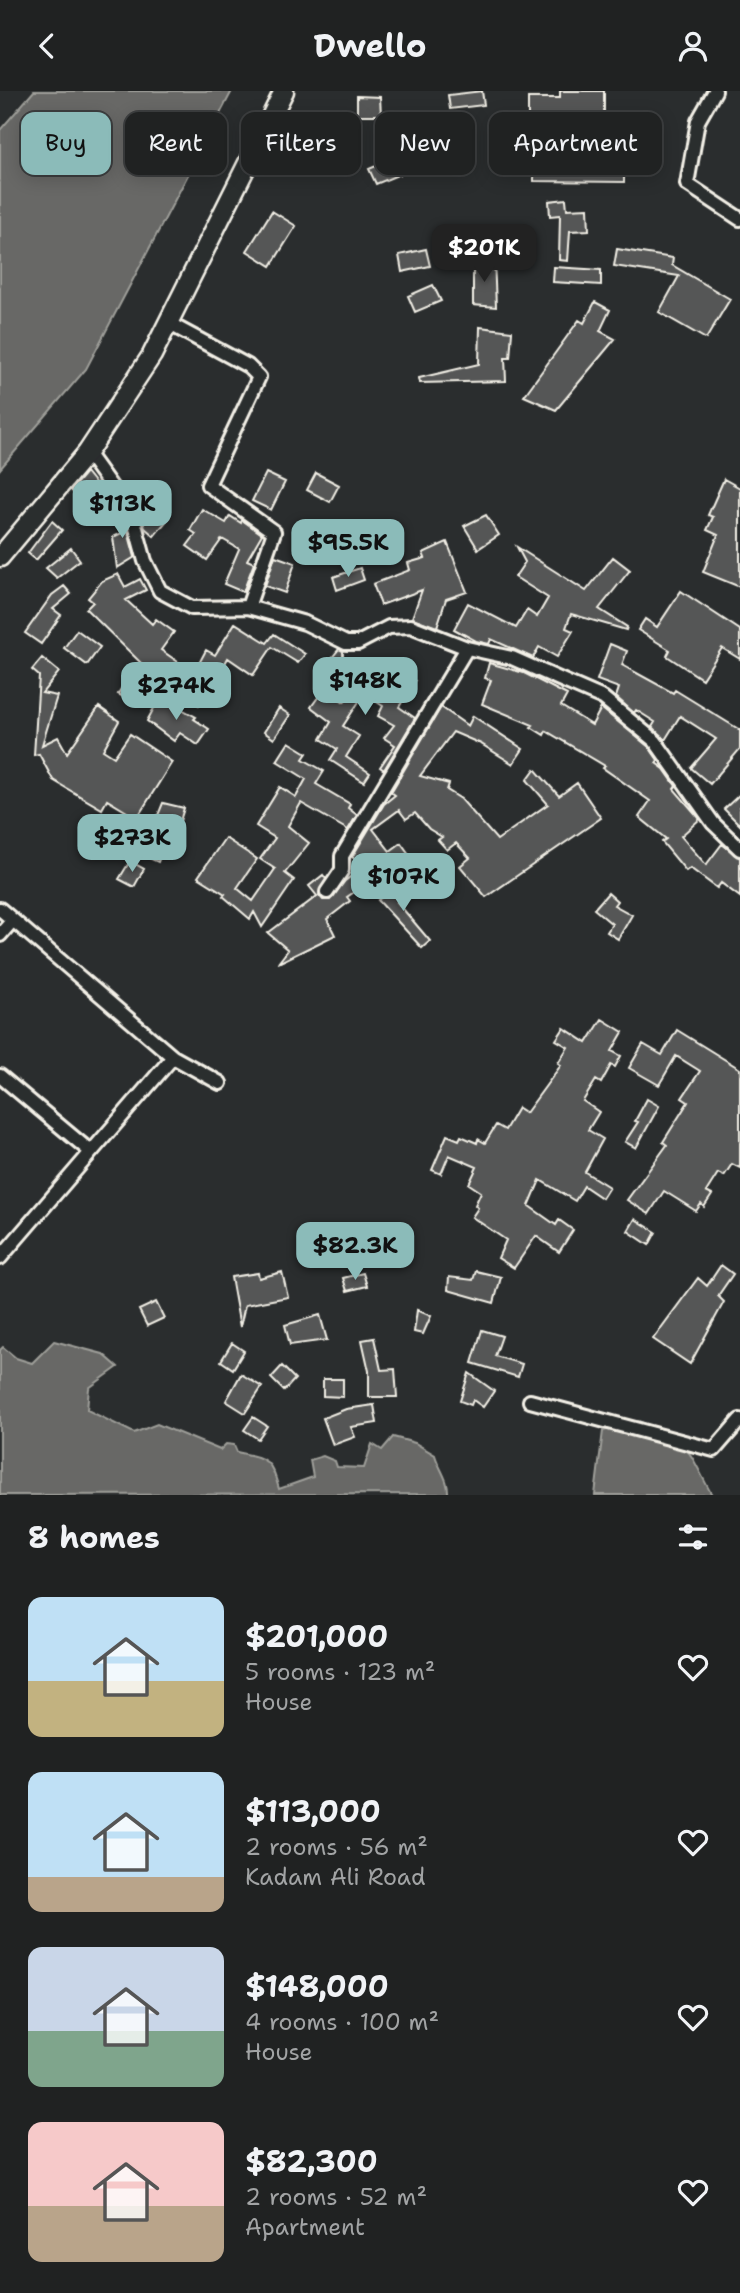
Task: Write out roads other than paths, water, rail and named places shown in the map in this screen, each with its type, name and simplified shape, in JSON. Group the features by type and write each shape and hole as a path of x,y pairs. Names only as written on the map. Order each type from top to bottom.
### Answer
{"street":[{"path":"0,557 87,453 170,324 284,91"},
{"path":"715,91 698,121 687,184 740,219"},
{"path":"170,324 248,366 259,377 208,485 274,533 248,607"},
{"path":"87,453 133,517 145,561 160,591 192,608 248,607 305,624 346,643 358,643 399,625 450,639 467,648 512,657 603,698 627,715 655,741 713,823 740,849"},
{"path":"327,892 342,870 342,856 390,781 391,771 467,648"},
{"path":"0,909 173,1057 220,1083"},
{"path":"0,935 13,920"},
{"path":"0,1258 173,1057"},
{"path":"0,1076 91,1152"},
{"path":"530,1401 714,1450 740,1420"}]}
